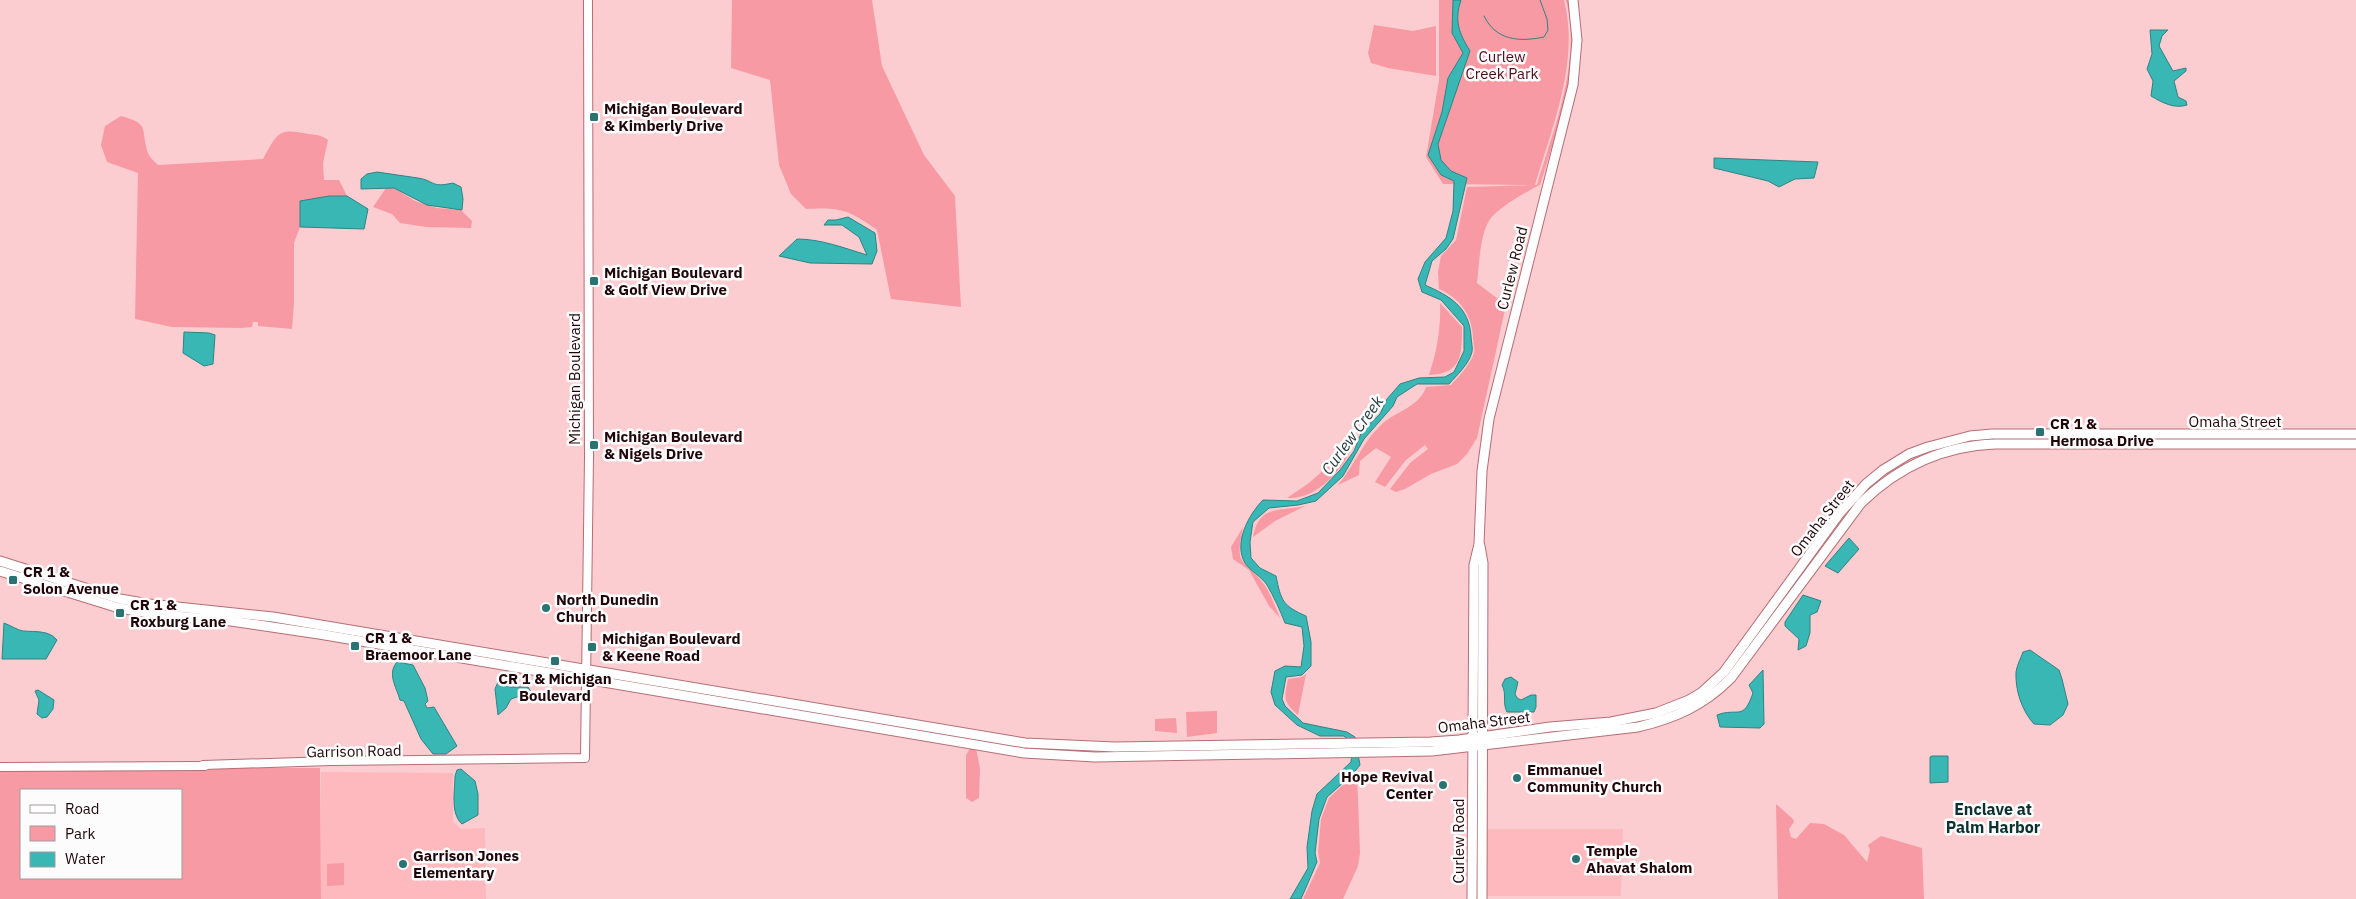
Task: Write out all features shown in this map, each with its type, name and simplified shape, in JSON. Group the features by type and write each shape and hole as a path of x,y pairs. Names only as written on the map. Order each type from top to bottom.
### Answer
{"main road":[{"name":"Curlew Road","path":"1483,895 1483,832 1473,626 1474,565 1479,544 1482,471 1489,419 1573,85 1577,40 1573,0"},
{"name":"Omaha Street","path":"586,675 1040,754 1095,757 1409,752 1644,717 1667,710 1689,700 1712,684 1734,660 1852,498 1883,470 1909,454 1928,447 1962,438 1992,434 2356,434"},
{"name":"Omaha Street","path":"586,675 1032,744 1115,747 1479,741 1638,727 1669,719 1710,697 1731,678 1860,503 1885,480 1904,468 1940,452 1970,445 1995,444 2356,444"},
{"name":"Curlew Road","path":"1472,899 1472,759 1479,741 1483,563 1479,544"},
{"path":"0,561 123,599 273,617 586,675"},
{"path":"0,571 119,608 161,615 224,620 586,675"},
{"path":"1409,752 1421,756 1461,754 1472,759"},
{"path":"1472,840 1476,847 1477,883 1483,895"}],"street":[{"name":"Michigan Boulevard","path":"585,758 589,457 588,0"},
{"name":"Garrison Road","path":"0,767 289,766 493,762 585,758"}],"shaded area":[{"name":"Garrison Jones Elementary","path":"321,772 453,773 453,822 461,829 485,828 486,899 321,899"},
{"path":"1487,829 1623,829 1621,896 1487,896"}],"green space":[{"path":"732,0 872,0 882,66 924,155 955,196 961,307 891,299 877,230 844,211 836,209 806,209 791,194 779,165 770,80 731,68"},
{"name":"Curlew Creek Park","path":"1439,0 1564,0 1569,46 1566,70 1556,117 1535,185 1443,184 1426,157 1439,80"},
{"path":"1566,0 1570,0 1574,55 1565,105 1540,185 1498,211 1489,221 1482,242 1477,283 1506,305 1477,438 1467,454 1457,464 1431,474 1405,489 1396,492 1390,489 1410,463 1428,449 1425,445 1406,460 1385,487 1375,482 1391,457 1376,448 1360,461 1359,475 1338,485 1379,427 1412,405 1426,387 1451,385 1470,362 1474,349 1470,321 1459,302 1439,289 1438,272 1441,256 1456,240 1467,187 1537,185 1558,117 1568,70 1571,46"},
{"path":"1374,25 1413,31 1436,26 1436,76 1388,68 1371,63 1368,53"},
{"path":"121,116 141,125 148,153 158,165 263,159 276,138 285,132 317,135 328,140 323,163 324,180 339,180 347,196 329,196 300,202 300,227 294,243 292,329 258,326 258,322 253,322 252,327 241,328 172,327 135,319 138,173 107,162 101,145 105,126"},
{"path":"386,188 394,188 415,201 437,208 461,210 472,221 471,228 426,227 400,223 392,214 373,207"},
{"path":"1440,303 1462,327 1460,354 1454,367 1440,374 1429,375 1438,339"},
{"path":"1354,443 1343,463 1328,481 1308,494 1287,498 1309,483"},
{"path":"1305,506 1275,521 1253,537 1256,526 1265,514 1272,511"},
{"path":"1243,527 1240,549 1242,560 1266,587 1280,618 1269,606 1249,570 1233,559 1231,547"},
{"path":"1306,674 1298,715 1287,703 1285,695 1288,679 1302,677"},
{"path":"1217,711 1217,733 1187,737 1186,712"},
{"path":"1176,718 1177,733 1155,731 1155,719"},
{"path":"971,747 976,748 980,769 979,798 972,802 966,798 966,755"},
{"path":"320,768 321,899 0,899 0,770"},
{"path":"1357,772 1360,853 1358,866 1343,899 1303,899 1320,863 1318,852 1321,819 1329,798"},
{"path":"1776,804 1793,819 1794,822 1789,829 1791,837 1796,839 1810,823 1824,824 1844,835 1867,862 1870,850 1868,845 1881,836 1922,848 1924,899 1778,899"},
{"path":"344,863 344,885 327,886 327,864"}],"water":[{"path":"1453,0 1461,0 1458,14 1459,27 1470,51 1438,144 1441,160 1451,171 1467,178 1453,239 1446,249 1432,261 1425,285 1450,298 1462,310 1469,326 1472,352 1468,361 1449,384 1417,384 1397,397 1393,406 1364,439 1343,476 1316,501 1269,508 1253,522 1250,542 1251,558 1260,568 1276,576 1284,602 1292,609 1306,616 1311,642 1311,666 1302,675 1286,677 1282,699 1285,706 1303,723 1347,732 1355,737 1360,765 1352,775 1327,797 1319,819 1315,853 1317,862 1301,899 1290,899 1308,868 1307,847 1312,811 1317,794 1351,762 1351,751 1349,742 1344,736 1320,736 1297,725 1275,705 1271,692 1275,671 1285,666 1301,667 1304,646 1302,627 1285,623 1267,585 1245,563 1241,547 1242,538 1248,521 1263,500 1297,501 1318,493 1340,470 1354,451 1362,431 1380,414 1387,399 1400,384 1419,378 1445,377 1454,372 1464,351 1464,326 1441,300 1422,292 1418,279 1425,262 1446,238 1453,211 1454,181 1441,175 1428,155 1442,112 1448,78 1463,53 1452,33"},
{"path":"2150,30 2168,30 2162,36 2159,46 2173,71 2186,68 2186,71 2174,81 2178,97 2186,101 2187,105 2173,106 2151,96 2153,81 2147,69 2152,54"},
{"path":"1714,158 1818,162 1814,178 1795,179 1779,187 1768,181 1714,168"},
{"path":"377,172 424,179 437,184 453,183 461,187 462,210 427,205 394,188 361,189 361,179 367,174"},
{"path":"329,196 347,196 368,209 364,229 300,227 300,201"},
{"path":"848,217 875,233 877,251 872,264 810,263 779,256 797,239 824,242 867,255 859,237 842,225 824,225 828,220"},
{"path":"184,332 215,335 213,364 204,366 183,353"},
{"path":"1849,538 1859,549 1838,573 1825,566"},
{"path":"1803,595 1821,601 1817,612 1810,615 1810,633 1806,646 1798,650 1799,639 1785,626 1785,622"},
{"path":"4,623 18,630 46,633 57,640 46,659 2,659"},
{"path":"2030,650 2059,670 2062,679 2068,704 2063,715 2050,725 2034,724 2026,713 2018,693 2017,669 2023,652"},
{"path":"397,662 413,665 425,688 428,701 425,704 427,708 434,707 457,746 446,754 433,754 421,739 404,701 400,700 392,676"},
{"path":"1763,670 1764,724 1760,728 1720,727 1717,715 1743,711 1753,693 1749,685"},
{"path":"1511,677 1518,682 1515,694 1517,698 1521,700 1531,695 1536,695 1534,712 1507,712 1502,685 1505,679"},
{"path":"498,682 510,687 528,687 531,692 511,699 506,708 498,715 495,689"},
{"path":"38,690 54,700 53,709 47,717 42,718 37,714 39,700 35,691"},
{"path":"1948,756 1948,782 1930,783 1930,757"},
{"path":"461,769 475,781 478,794 478,815 462,824 456,814 454,801 455,776 457,770"}],"waterway":[{"path":"1484,16 1495,31 1510,38 1544,37 1548,30 1547,19 1540,0"}],"place":[{"name":"Michigan Boulevard & Kimberly Drive","path":"594,117"},
{"name":"Michigan Boulevard & Golf View Drive","path":"594,281"},
{"name":"CR 1 & Hermosa Drive","path":"2040,432"},
{"name":"Michigan Boulevard & Nigels Drive","path":"594,445"},
{"name":"CR 1 & Solon Avenue","path":"13,580"},
{"name":"North Dunedin Church","path":"546,608"},
{"name":"CR 1 & Roxburg Lane","path":"120,613"},
{"name":"CR 1 & Braemoor Lane","path":"355,646"},
{"name":"Michigan Boulevard & Keene Road","path":"592,647"},
{"name":"CR 1 & Michigan Boulevard","path":"555,661"},
{"name":"Emmanuel Community Church","path":"1517,778"},
{"name":"Hope Revival Center","path":"1443,785"},
{"name":"Temple Ahavat Shalom","path":"1576,859"},
{"name":"Garrison Jones Elementary","path":"403,864"}],"district":[{"name":"Enclave at Palm Harbor","path":"1993,818"}],"water label":[{"name":"Curlew Creek","path":"1352,435"}]}
